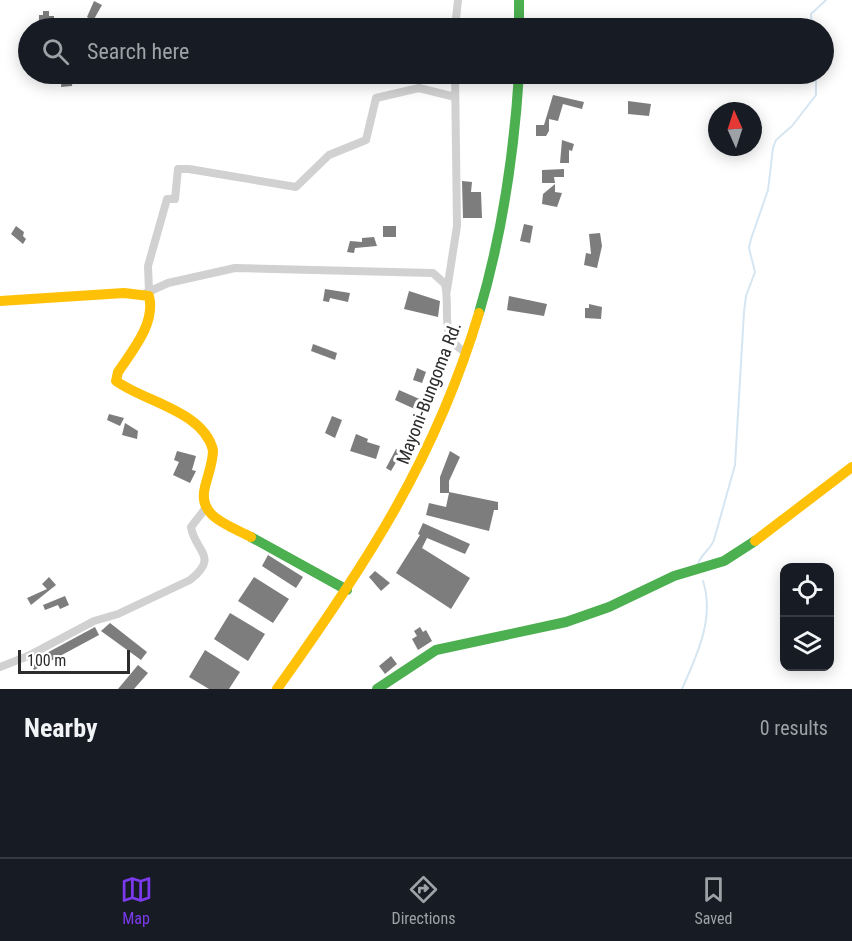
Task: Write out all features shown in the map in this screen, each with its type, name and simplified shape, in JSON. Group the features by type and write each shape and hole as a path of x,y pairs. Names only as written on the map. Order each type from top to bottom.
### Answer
{"street":[{"path":"457,18 458,0"},
{"path":"519,0 519,18"},
{"path":"455,84 458,132 455,187 457,226 447,291 448,332 454,345 465,352"},
{"name":"Mayoni-Bungoma Rd.","path":"277,689 347,590 408,490 438,426 465,352 493,255 506,193 518,84"},
{"path":"0,667 28,656 94,621 118,614 190,580 200,571 205,561 204,552 195,539 191,527 204,509 204,493 213,455 210,438 194,425 116,380 149,318 152,303 147,292 148,267 167,199 175,199 178,169 189,168 296,187 329,155 364,142 369,133 373,102 376,98 419,88 455,97"},
{"path":"0,301 147,292 188,278 246,267 425,272 438,275 447,291"},
{"path":"377,689 436,650 566,622 609,607 674,576 724,561 766,534 852,467"},
{"path":"204,509 224,524 347,590"}],"building":[{"path":"94,1 102,5 95,18 87,17"},
{"path":"43,11 49,11 49,16 54,16 54,18 39,18 39,15 43,15"},
{"path":"61,84 72,84 72,86 61,87"},
{"path":"553,95 584,102 582,109 563,104 558,121 549,119 549,131 546,136 536,136 536,125 544,125"},
{"path":"628,101 651,104 649,116 628,114"},
{"path":"562,140 574,144 572,151 569,150 569,163 560,163"},
{"path":"564,169 564,177 554,177 555,183 542,183 542,170"},
{"path":"462,181 472,182 471,192 481,192 482,218 463,218"},
{"path":"555,184 555,192 562,193 557,207 542,204 543,194"},
{"path":"524,224 533,226 530,243 520,241"},
{"path":"16,226 24,232 23,236 26,239 23,244 11,234"},
{"path":"383,226 396,226 396,237 383,237"},
{"path":"600,233 602,246 597,268 584,265 586,253 591,254 589,234"},
{"path":"374,237 377,246 355,248 354,253 347,252 350,241 362,242 362,238"},
{"path":"325,289 350,293 348,302 330,298 329,302 323,301"},
{"path":"409,291 440,301 438,317 404,309"},
{"path":"509,296 547,304 544,316 507,310"},
{"path":"589,304 602,307 601,319 585,318 585,308 589,308"},
{"path":"313,344 337,353 335,360 311,351"},
{"path":"417,368 426,372 422,383 413,380"},
{"path":"399,390 424,401 419,411 395,400"},
{"path":"109,414 124,418 120,426 107,420"},
{"path":"332,416 342,420 335,438 325,433"},
{"path":"125,423 138,431 137,439 122,435"},
{"path":"356,434 368,439 367,442 380,446 376,459 350,451"},
{"path":"396,449 402,452 391,471 386,468"},
{"path":"177,451 196,456 192,470 196,471 190,483 173,475 179,462 174,460"},
{"path":"450,451 460,457 449,481 449,492 498,502 498,510 494,510 489,531 426,515 429,503 446,507 449,493 440,493 440,477"},
{"path":"423,523 470,544 465,554 427,538 422,548 470,578 451,609 396,573 420,535 418,534"},
{"path":"268,555 303,577 296,588 262,566"},
{"path":"375,571 390,583 381,591 369,577"},
{"path":"49,577 56,585 31,605 27,598 47,589 42,584"},
{"path":"254,577 289,599 273,623 238,601"},
{"path":"65,596 69,605 60,609 58,605 45,610 43,605"},
{"path":"230,613 265,634 248,661 214,639"},
{"path":"110,623 147,652 141,660 101,631"},
{"path":"95,627 99,635 34,670 30,662"},
{"path":"420,627 423,632 426,630 432,641 418,650 412,639 417,636 414,631"},
{"path":"205,650 240,672 229,689 209,689 189,677"},
{"path":"391,656 397,664 385,674 379,666"},
{"path":"138,665 148,673 134,689 118,689"}],"waterway":[{"path":"811,18 811,14 826,0"},
{"path":"698,564 714,540 735,465 744,312 746,296 755,272 749,248 768,190 773,148 776,140 792,126 816,95 816,84"},
{"path":"682,689 698,650 706,622 706,595 703,581"}],"traffic: fast":[{"path":"519,0 519,18"},
{"path":"479,313 506,195 518,84"},
{"path":"251,537 347,590"},
{"path":"377,689 436,650 566,622 609,607 674,576 724,561 755,541"}],"traffic: slow":[{"path":"0,301 124,293 149,296 150,306 146,326 136,346 118,372 116,381 172,409 198,426 207,437 213,450 205,487 206,506 217,519 251,537"},
{"path":"277,689 368,555 419,464 461,366 479,313"},
{"path":"755,541 852,467"}]}
